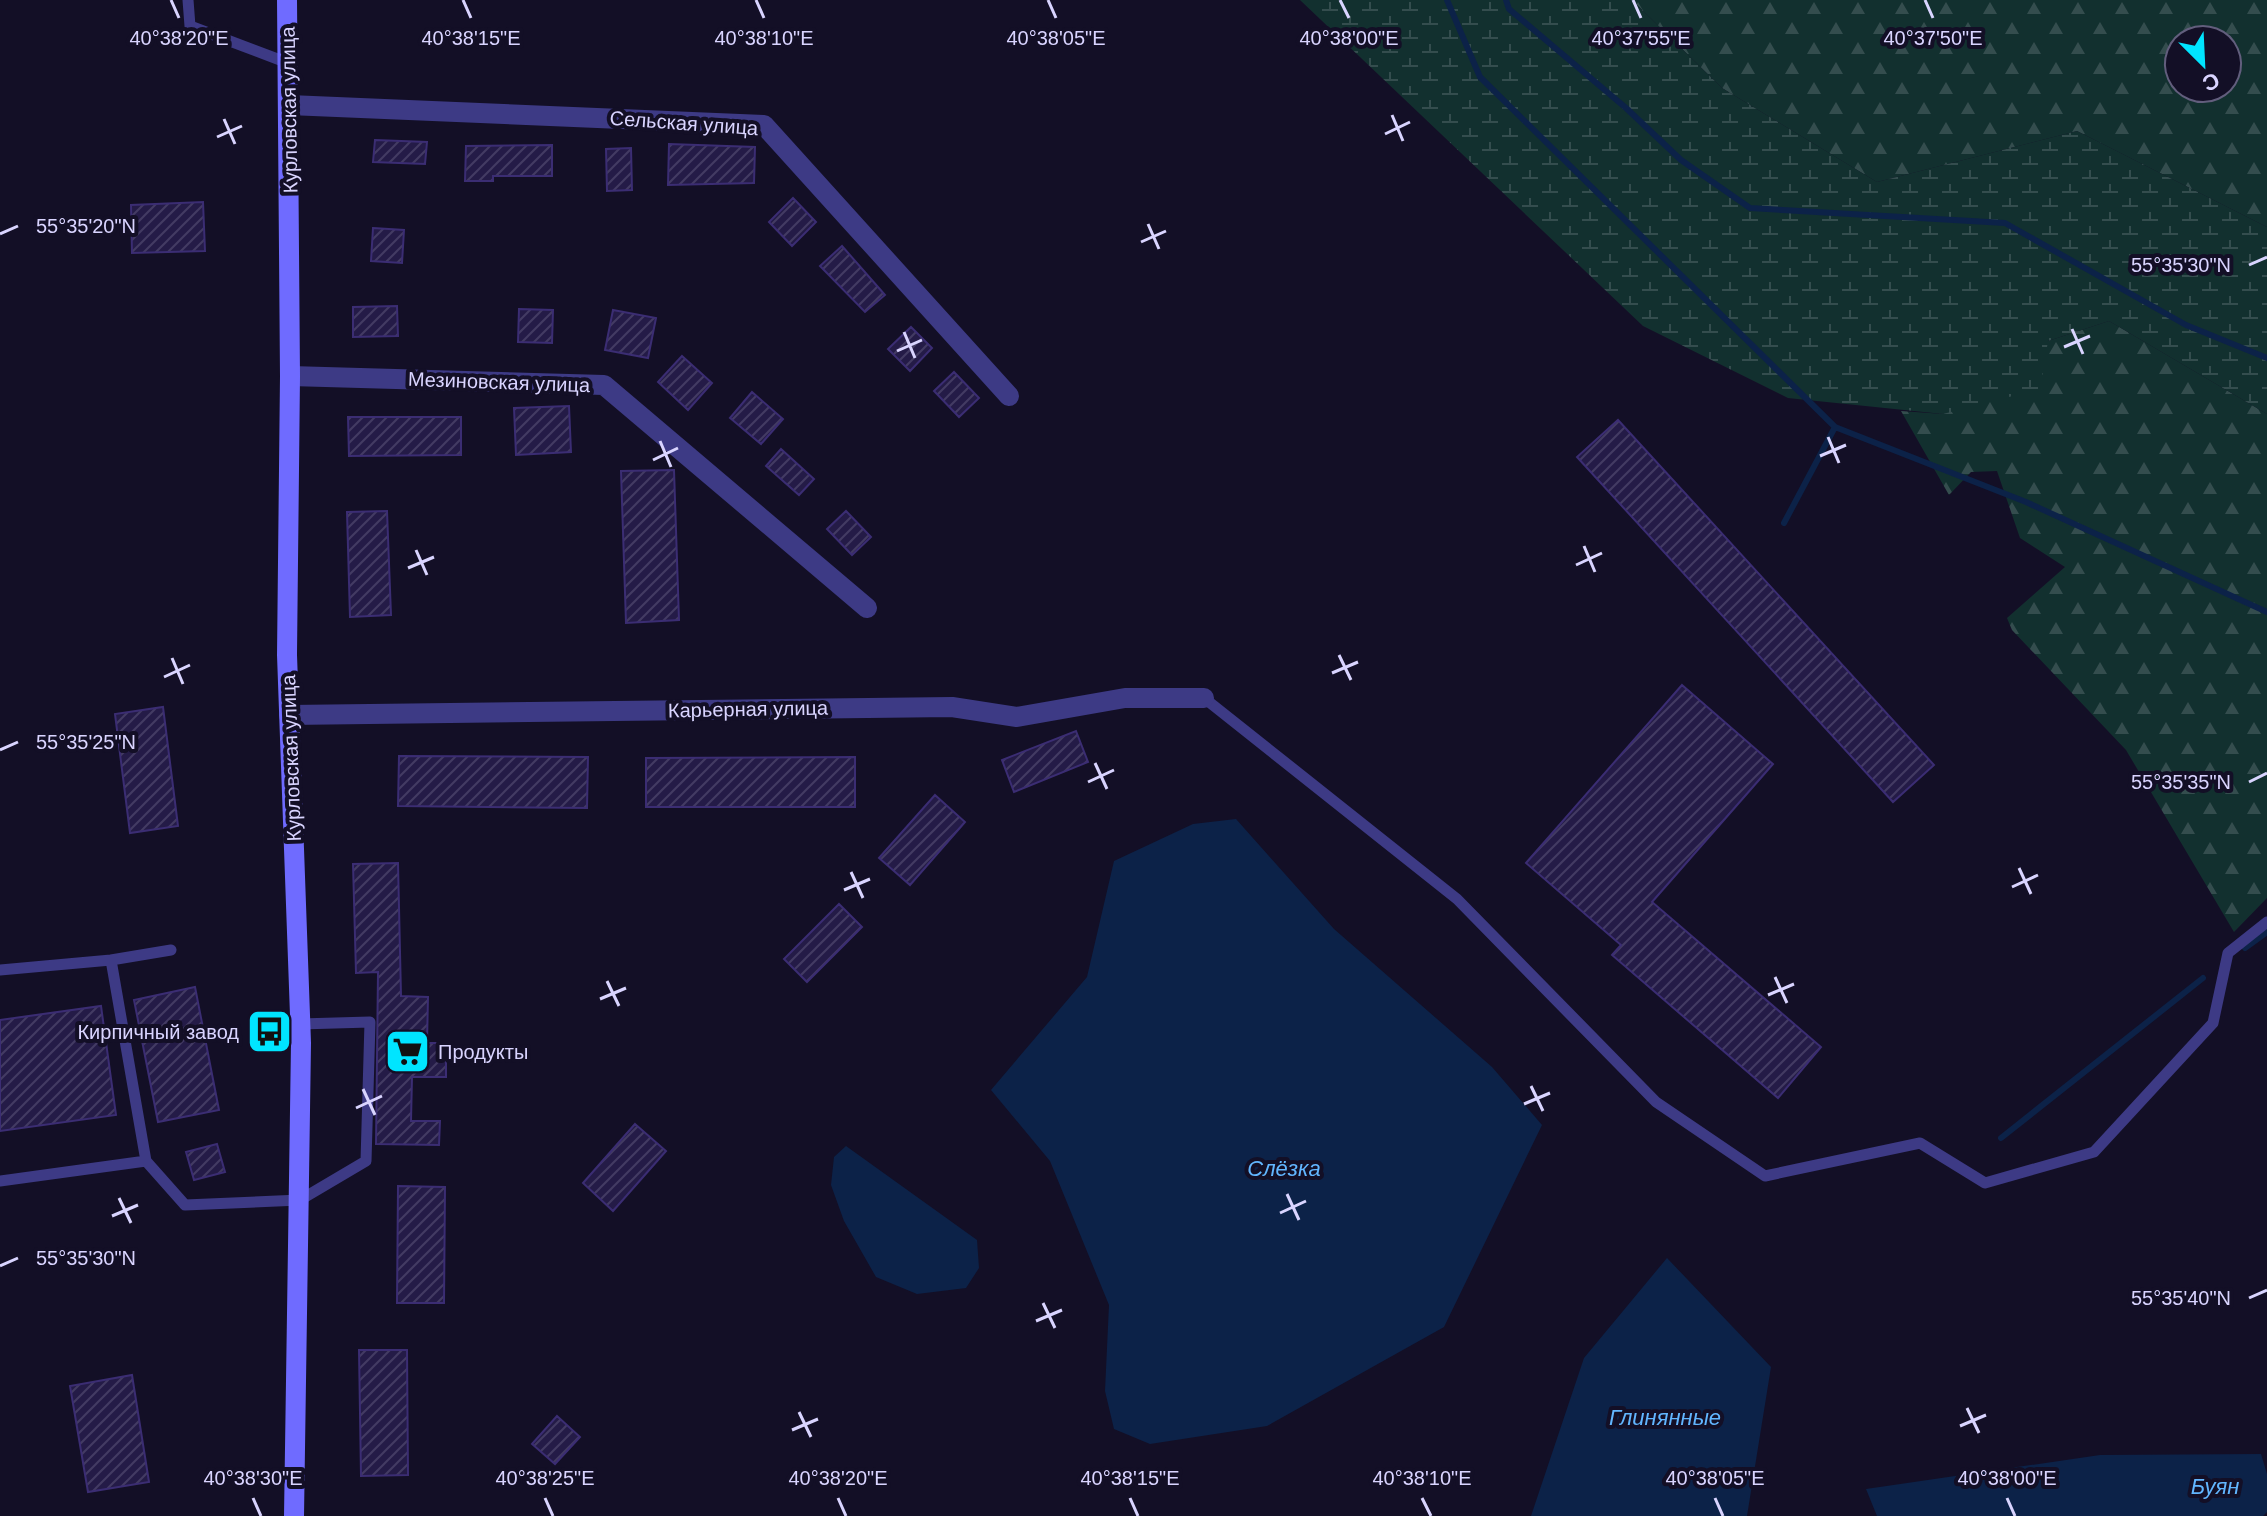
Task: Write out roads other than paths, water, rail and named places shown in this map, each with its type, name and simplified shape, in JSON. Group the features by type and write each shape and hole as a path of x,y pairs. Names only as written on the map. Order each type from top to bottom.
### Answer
{"main road":[{"name":"Курловская улица","path":"287,0 289,715 300,1024 294,1516"}],"street":[{"name":"Сельская улица","path":"289,105 764,125 1009,396"},
{"name":"Мезиновская улица","path":"290,376 604,385 867,608"},
{"name":"Карьерная улица","path":"289,715 952,707 1017,717 1125,698 1204,698"}],"lane":[{"path":"188,0 190,26 289,64"},
{"path":"1204,698 1457,899 1656,1102 1765,1176 1920,1143 1985,1183 2094,1152 2213,1023 2228,953 2267,922"},
{"path":"0,970 111,960 171,950"},
{"path":"111,960 146,1161 185,1205 300,1200 366,1161 370,1022 300,1024"},
{"path":"0,1181 146,1161"}],"water":[{"name":"Слёзка","path":"1236,819 1334,929 1492,1067 1542,1125 1444,1327 1267,1426 1150,1444 1114,1429 1105,1391 1109,1305 1050,1161 991,1090 1087,977 1114,861 1193,824"},
{"path":"846,1146 977,1240 979,1268 966,1288 917,1294 876,1277 844,1221 831,1185 834,1157"},
{"name":"Глинянные","path":"1667,1258 1771,1367 1747,1516 1531,1516 1584,1358"},
{"name":"Буян","path":"2261,1454 2267,1474 2267,1512 2263,1516 1877,1516 1866,1489 2100,1455"}],"waterway":[{"path":"1447,0 1480,77 1835,427 2026,502 2267,612"},
{"path":"1506,0 1509,9 1626,108 1681,160 1750,208 2005,223 2186,325 2267,358"},
{"path":"1784,523 1835,427"},
{"path":"2245,948 2267,932"},
{"path":"2001,1138 2203,978"}],"place":[{"name":"Кирпичный завод","path":"270,1032"},
{"name":"Продукты","path":"407,1052"}]}
